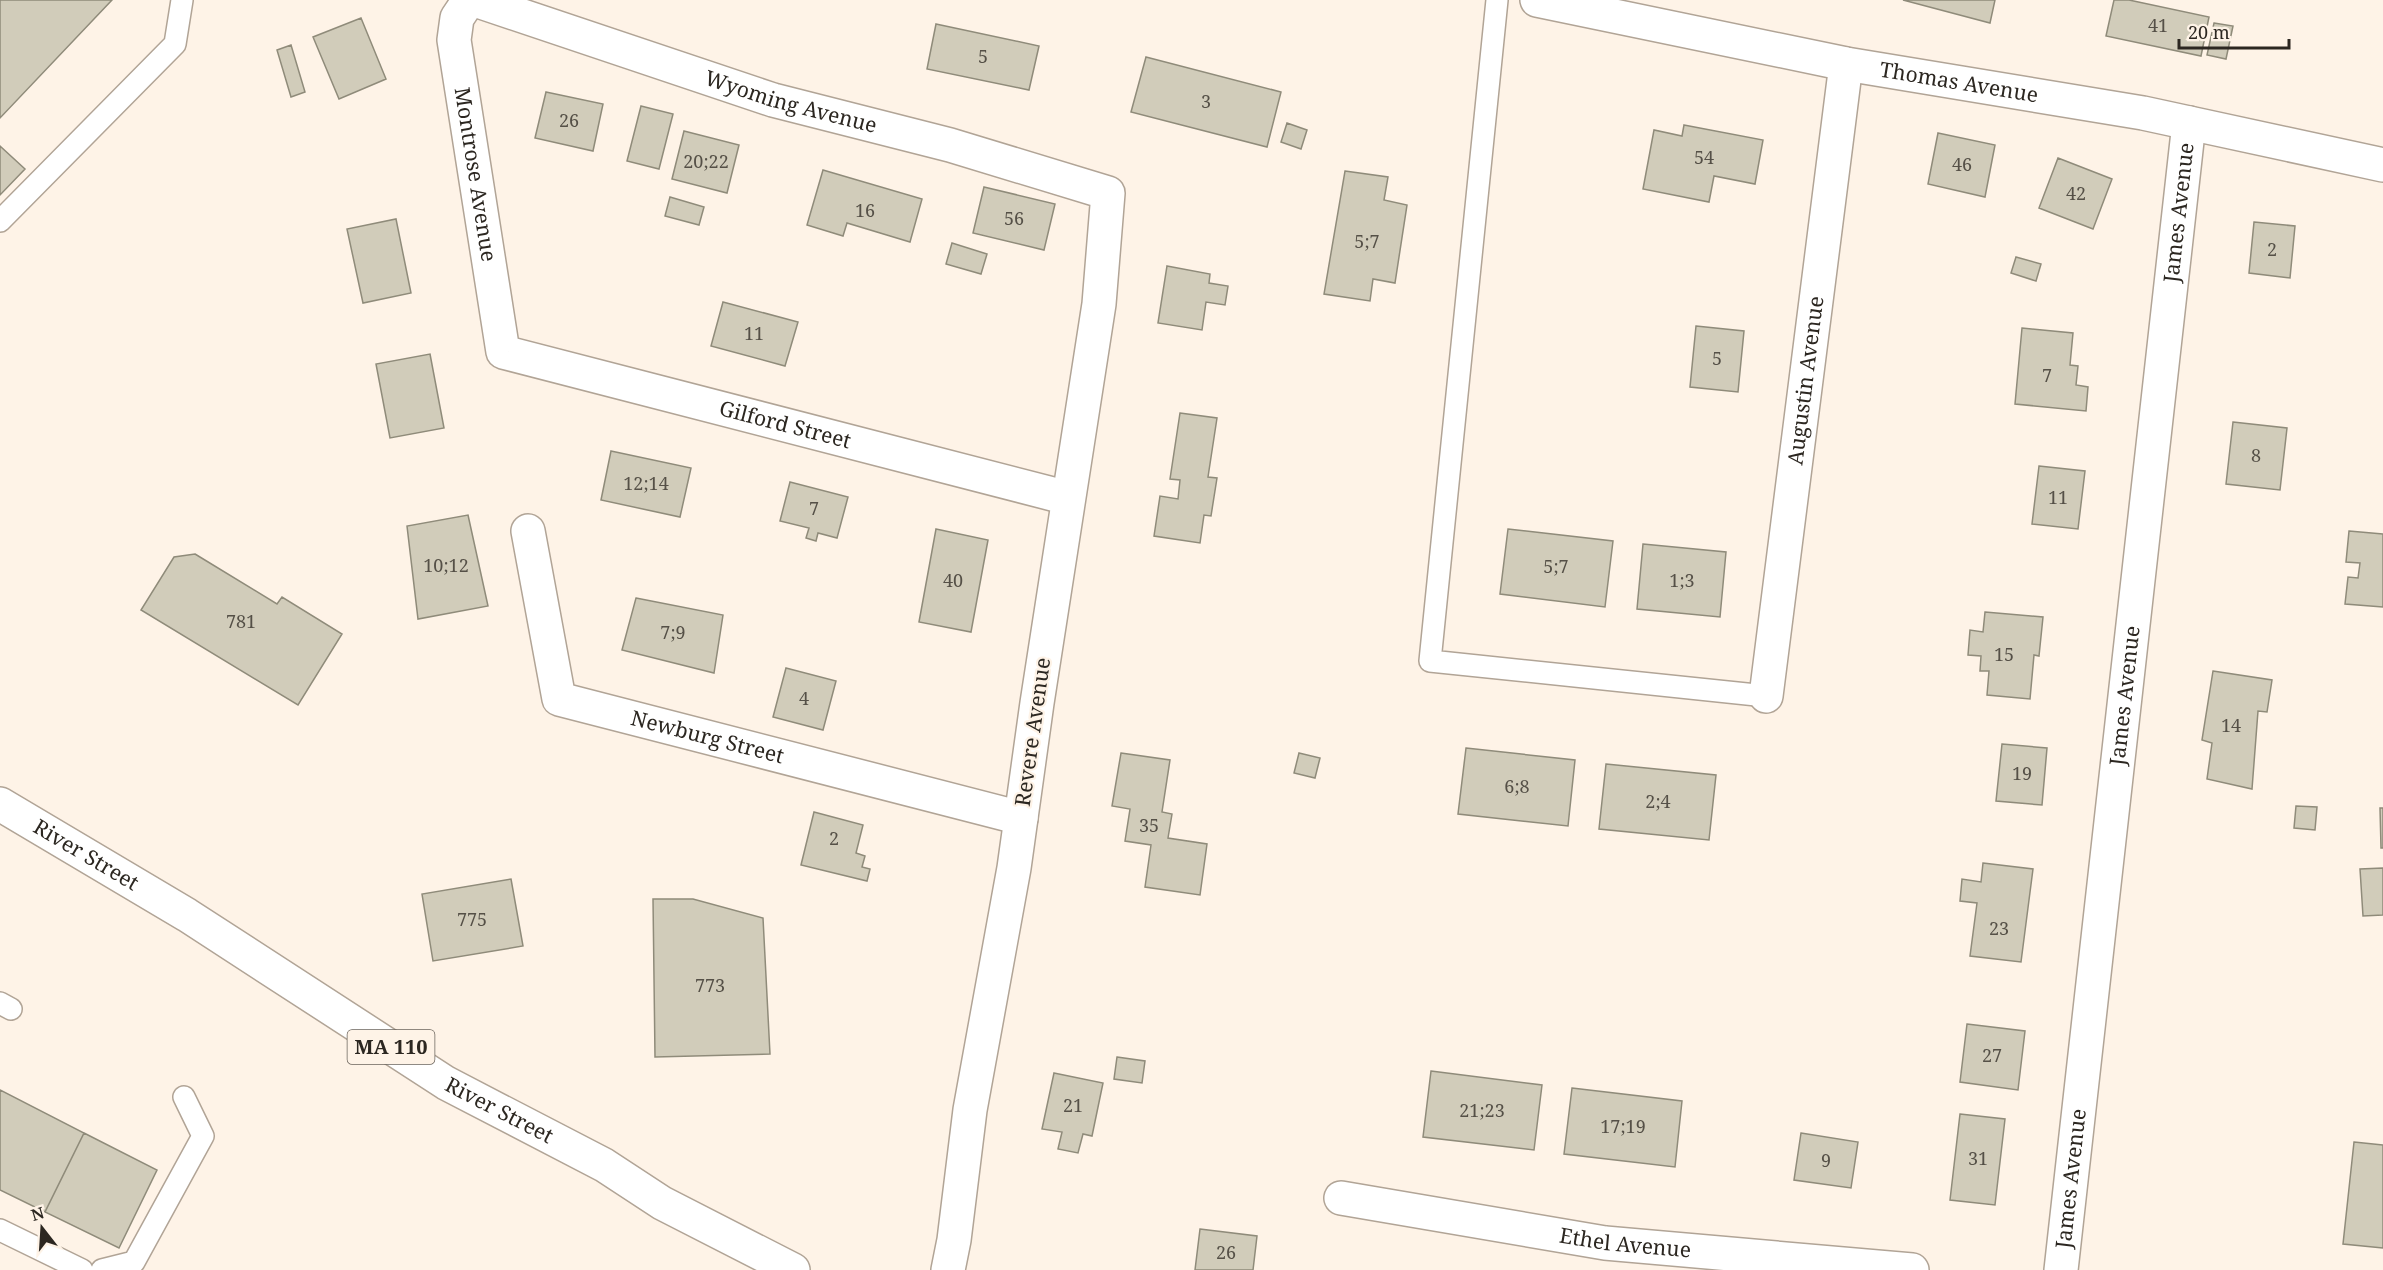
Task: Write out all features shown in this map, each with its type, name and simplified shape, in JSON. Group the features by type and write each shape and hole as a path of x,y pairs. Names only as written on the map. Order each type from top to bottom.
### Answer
{"street":[{"name":"Montrose Avenue","path":"469,0 457,18 454,40 503,352"},
{"name":"Wyoming Avenue","path":"475,0 773,100 950,145 1108,193"},
{"name":"Thomas Avenue","path":"1537,0 1846,64 2143,113 2383,165"},
{"name":"Augustin Avenue","path":"1766,696 1846,64"},
{"name":"James Avenue","path":"2061,1270 2189,123"},
{"name":"Revere Avenue","path":"948,1270 954,1240 970,1110 1014,868 1099,303 1108,193"},
{"name":"Gilford Street","path":"503,352 1068,498"},
{"name":"Newburg Street","path":"528,531 559,699 1021,818"},
{"name":"River Street","path":"0,804 187,915 446,1083 604,1165 662,1203 793,1270"},
{"name":"Ethel Avenue","path":"1341,1198 1605,1243 1912,1270"}],"lane":[{"path":"0,221 175,44 182,0"},
{"path":"1497,0 1430,661 1766,696"},
{"path":"102,1270 134,1262 203,1136 184,1097"},
{"path":"0,1230 82,1270"}],"building":[{"path":"0,0 112,0 0,118"},
{"path":"1903,0 1995,0 1990,23"},
{"path":"2114,0 2129,0 2209,17 2201,56 2106,36"},
{"path":"361,18 386,79 339,99 313,37"},
{"path":"2214,23 2233,26 2226,59 2207,55"},
{"path":"936,24 1039,46 1029,90 927,69"},
{"path":"291,45 305,92 291,97 277,50"},
{"path":"1146,57 1281,92 1267,147 1131,112"},
{"path":"546,92 603,104 593,151 535,138"},
{"path":"641,106 673,114 659,169 627,161"},
{"path":"1287,123 1307,130 1301,149 1281,142"},
{"path":"1684,125 1763,140 1755,184 1714,176 1709,202 1643,189 1654,130 1682,136"},
{"path":"684,131 739,145 727,193 672,179"},
{"path":"1938,133 1995,145 1985,197 1928,184"},
{"path":"0,146 25,169 0,195"},
{"path":"2058,158 2112,179 2093,229 2039,208"},
{"path":"823,170 922,199 910,242 847,223 843,236 807,225"},
{"path":"1345,171 1388,177 1384,200 1407,205 1395,283 1373,279 1370,301 1324,294"},
{"path":"984,187 1055,204 1044,250 973,233"},
{"path":"670,197 704,207 699,225 665,216"},
{"path":"396,219 411,293 363,303 347,229"},
{"path":"2254,222 2295,226 2290,278 2249,273"},
{"path":"952,243 987,254 981,274 946,264"},
{"path":"2016,257 2041,264 2036,281 2011,273"},
{"path":"1167,266 1210,274 1209,283 1228,286 1225,305 1206,302 1202,330 1158,323"},
{"path":"723,302 798,322 785,366 711,346"},
{"path":"1696,326 1744,331 1738,392 1690,387"},
{"path":"2022,328 2073,333 2070,365 2078,366 2076,385 2088,387 2086,411 2015,404"},
{"path":"430,354 444,428 390,438 376,364"},
{"path":"1180,413 1217,418 1208,477 1217,478 1211,516 1204,515 1200,543 1154,536 1160,496 1178,499 1180,480 1170,479"},
{"path":"2233,422 2287,428 2280,490 2226,484"},
{"path":"611,451 691,468 680,517 601,500"},
{"path":"2039,466 2085,471 2078,529 2032,524"},
{"path":"790,482 848,497 837,538 818,533 816,541 806,538 809,528 780,521"},
{"path":"468,515 488,606 418,619 407,526"},
{"path":"936,529 988,540 971,632 919,622"},
{"path":"1508,529 1613,541 1605,607 1500,594"},
{"path":"2349,531 2383,534 2383,607 2345,604 2348,577 2358,578 2360,563 2346,562"},
{"path":"1643,544 1726,552 1720,617 1637,609"},
{"path":"195,554 277,604 282,597 342,634 298,705 141,610 174,557"},
{"path":"636,598 723,615 714,673 622,650"},
{"path":"1985,612 2043,617 2039,656 2034,655 2030,699 1987,695 1989,671 1980,671 1981,656 1968,655 1970,630 1983,632"},
{"path":"786,668 836,681 823,730 773,717"},
{"path":"2213,671 2272,680 2267,712 2258,711 2252,789 2207,779 2212,743 2202,740"},
{"path":"2002,744 2047,748 2042,805 1996,801"},
{"path":"1466,748 1575,760 1568,826 1458,814"},
{"path":"1121,753 1170,760 1162,812 1172,814 1168,838 1207,844 1200,895 1145,887 1151,845 1125,841 1130,809 1112,806"},
{"path":"1299,753 1320,758 1315,778 1294,773"},
{"path":"1606,764 1716,775 1709,840 1599,829"},
{"path":"2296,806 2317,807 2315,830 2294,828"},
{"path":"2380,808 2383,808 2383,848 2381,848"},
{"path":"814,812 863,825 856,853 865,856 862,867 870,869 867,881 801,865"},
{"path":"1983,863 2033,869 2021,962 1970,956 1977,903 1960,901 1962,879 1981,882"},
{"path":"2383,868 2383,915 2363,916 2360,869"},
{"path":"511,879 523,946 433,961 422,894"},
{"path":"653,899 693,899 763,918 770,1054 655,1057"},
{"path":"1967,1024 2025,1031 2018,1090 1960,1082"},
{"path":"1117,1057 1145,1061 1142,1083 1114,1079"},
{"path":"1431,1071 1542,1085 1534,1150 1423,1137"},
{"path":"1054,1073 1103,1083 1092,1136 1083,1134 1078,1153 1058,1149 1062,1132 1042,1129"},
{"path":"1572,1088 1682,1101 1675,1167 1564,1154"},
{"path":"0,1090 84,1133 45,1212 0,1190"},
{"path":"1960,1114 2005,1119 1995,1205 1950,1200"},
{"path":"84,1133 157,1170 119,1248 45,1212"},
{"path":"1801,1133 1858,1142 1851,1188 1794,1180"},
{"path":"2354,1142 2383,1145 2383,1248 2343,1244"},
{"path":"1200,1229 1257,1236 1253,1270 1195,1270"}]}
